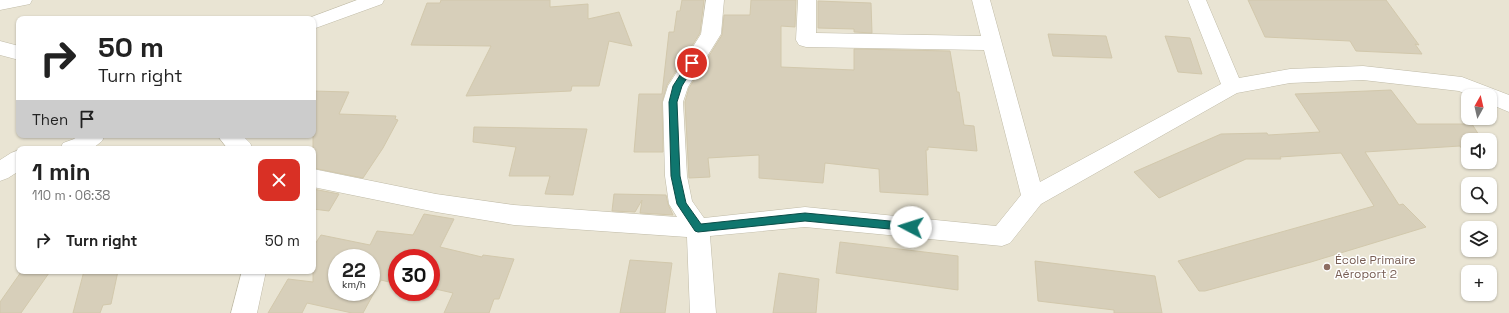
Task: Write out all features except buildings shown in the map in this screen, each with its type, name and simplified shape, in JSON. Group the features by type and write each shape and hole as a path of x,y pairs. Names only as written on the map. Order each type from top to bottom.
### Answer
{"street":[{"path":"0,4 23,0"},
{"path":"316,22 374,0"},
{"path":"703,313 698,228 681,204 676,176 673,102 678,86 711,34 715,0"},
{"path":"807,0 806,40 992,43"},
{"path":"981,0 1033,197"},
{"path":"1197,0 1232,87"},
{"path":"316,179 436,203 514,215 610,223 698,228 805,217 1002,236 1033,197 1232,87 1290,76 1363,73 1462,84 1474,89"},
{"path":"1497,99 1509,104"},
{"path":"79,146 90,138"},
{"path":"231,138 239,146"},
{"path":"0,172 16,161"},
{"path":"244,313 253,274"}],"shaded area":[{"path":"0,0 1509,0 1509,313 0,313"}],"place":[{"name":"École Primaire Aéroport 2","path":"1327,267"}],"route":[{"path":"692,63 678,86 673,102 675,121 676,176 681,204 698,228 805,217 911,227"}]}
